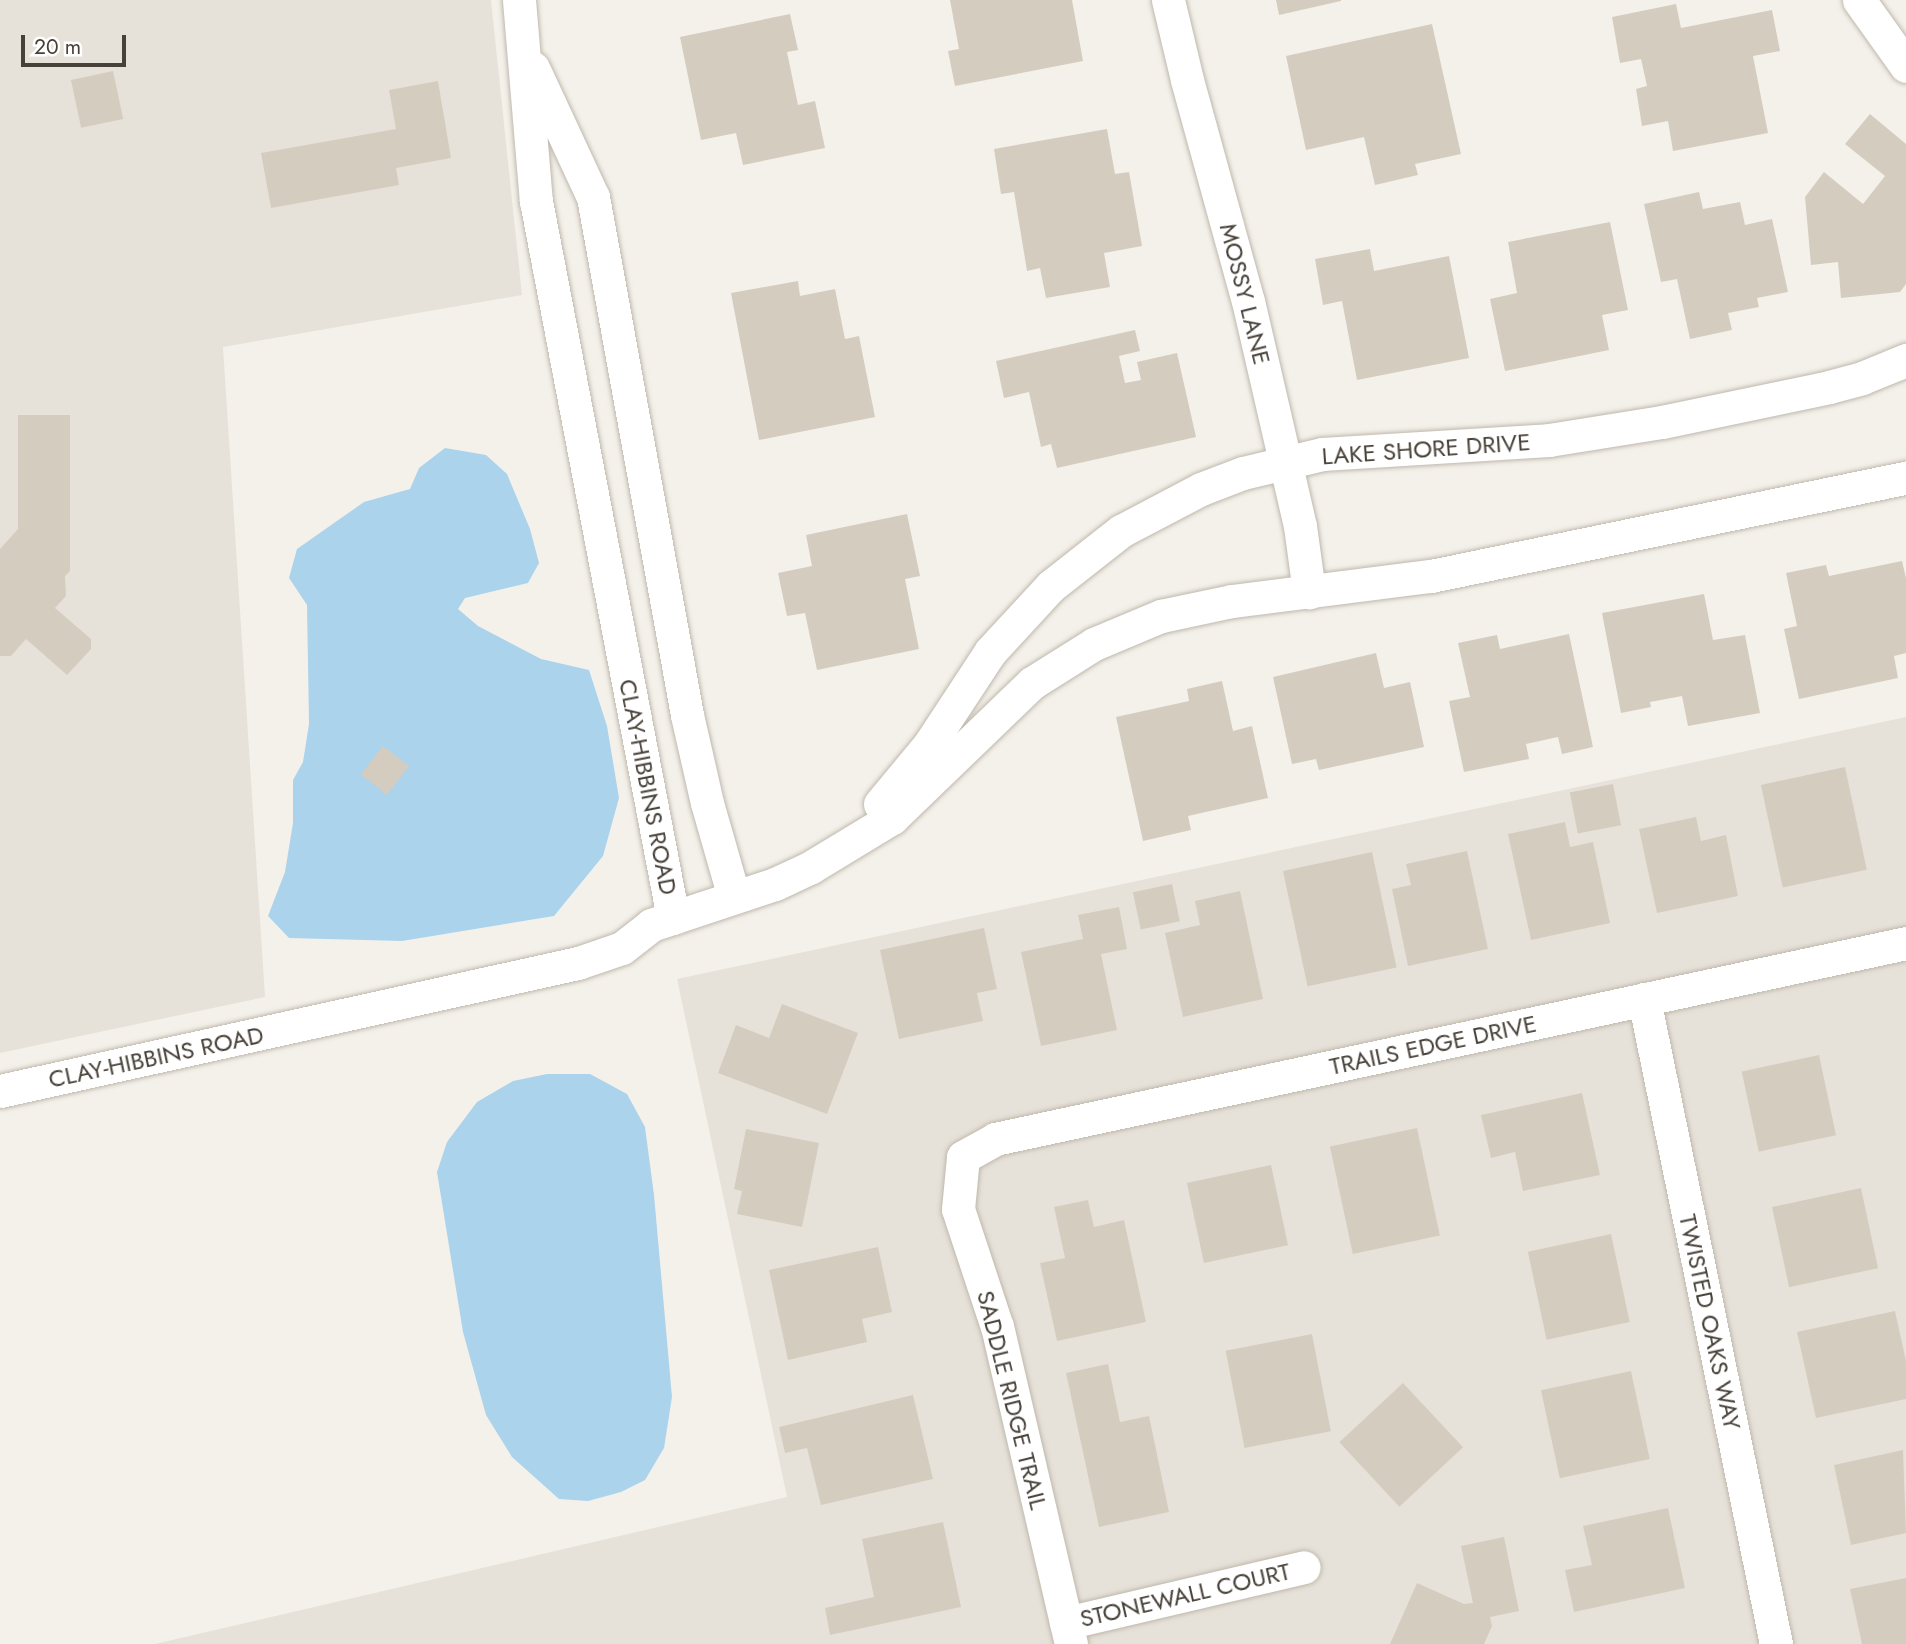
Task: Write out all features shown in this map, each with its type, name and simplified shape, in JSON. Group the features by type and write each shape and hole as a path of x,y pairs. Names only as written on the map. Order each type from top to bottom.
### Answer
{"street":[{"name":"CLAY-HIBBINS ROAD","path":"0,1091 578,963 622,948 651,925 673,918 536,201 520,0"},
{"name":"MOSSY LANE","path":"1168,0 1187,80 1236,250 1300,526 1309,592"},
{"path":"1859,0 1906,66"},
{"name":"CLAY-HIBBINS ROAD","path":"524,50 593,197 688,715 707,803 734,897"},
{"name":"LAKE SHORE DRIVE","path":"844,845 909,771 990,652 1051,586 1121,531 1160,508 1242,473 1286,461 1360,450 1492,445 1605,432 1829,387 1862,378 1906,360"},
{"name":"LAKE SHORE DRIVE","path":"673,918 775,884 811,867 892,818 932,782 1014,699 1062,662 1094,644 1161,616 1196,607 1430,576 1906,478"},
{"name":"TRAILS EDGE DRIVE","path":"963,1157 995,1139 1906,943"},
{"name":"TWISTED OAKS WAY","path":"1644,999 1776,1644"},
{"name":"SADDLE RIDGE TRAIL","path":"963,1157 958,1209 997,1327 1069,1634"},
{"name":"STONEWALL COURT","path":"1069,1634 1304,1567"}],"shaded area":[{"path":"0,0 491,0 522,295 223,347 265,997 0,1053"},
{"path":"1906,717 1906,1644 155,1644 787,1497 677,979"}],"water":[{"path":"445,448 486,455 507,474 530,529 539,563 528,583 465,598 458,609 478,626 541,659 589,670 607,726 619,798 603,856 554,916 402,941 289,938 268,916 285,872 293,823 293,780 303,762 309,724 307,605 289,578 297,549 364,502 410,489 419,468"},
{"path":"547,1074 590,1074 627,1094 645,1127 654,1195 672,1397 664,1448 645,1480 621,1492 588,1501 559,1499 512,1457 486,1415 463,1332 437,1172 447,1142 477,1102 513,1081"}],"building":[{"path":"950,0 1072,0 1083,61 955,86 948,51 959,49"},
{"path":"1276,0 1341,0 1341,1 1279,15"},
{"path":"1676,4 1681,28 1772,10 1780,51 1753,56 1768,133 1673,151 1668,121 1642,126 1636,89 1647,86 1641,59 1620,63 1612,17"},
{"path":"790,14 798,50 787,52 798,105 815,101 825,148 743,165 736,133 701,140 680,37"},
{"path":"1432,24 1461,154 1415,164 1418,175 1375,185 1364,137 1306,150 1286,56"},
{"path":"113,71 123,119 81,128 71,80"},
{"path":"438,81 451,158 396,168 399,185 271,208 261,153 396,129 389,90"},
{"path":"1870,114 1906,144 1906,284 1900,292 1841,298 1838,262 1811,265 1805,197 1824,172 1863,204 1885,176 1845,144"},
{"path":"1107,129 1115,174 1129,172 1142,246 1104,253 1110,287 1046,298 1040,268 1027,271 1014,192 1001,194 994,149"},
{"path":"1699,192 1703,209 1740,202 1745,225 1772,219 1788,292 1757,298 1759,307 1728,313 1732,330 1690,339 1677,279 1661,282 1644,204"},
{"path":"1610,222 1628,310 1602,315 1609,350 1505,371 1490,299 1517,293 1508,242"},
{"path":"1370,249 1374,271 1449,256 1469,358 1357,380 1342,301 1323,305 1315,259"},
{"path":"798,281 800,296 835,289 845,339 859,336 875,417 759,440 731,293"},
{"path":"1135,330 1140,351 1119,356 1125,383 1141,380 1137,362 1177,353 1196,437 1057,468 1051,444 1041,447 1029,392 1004,398 996,361"},
{"path":"18,415 70,415 70,571 65,576 66,596 55,608 91,639 91,649 67,675 26,639 11,656 0,656 0,549 18,529"},
{"path":"907,514 920,576 905,579 919,649 817,670 805,613 787,616 778,573 812,566 806,535"},
{"path":"1902,561 1906,578 1906,653 1894,656 1898,678 1799,699 1784,629 1797,626 1786,573 1826,565 1829,576"},
{"path":"1704,594 1713,640 1745,635 1760,713 1688,726 1682,696 1650,702 1651,707 1621,713 1602,613"},
{"path":"1569,634 1593,747 1562,754 1558,737 1526,744 1529,759 1464,772 1449,701 1470,697 1458,643 1497,635 1500,649"},
{"path":"1376,653 1384,688 1410,682 1424,747 1319,770 1316,759 1292,764 1273,677"},
{"path":"1222,681 1233,731 1252,726 1268,798 1188,816 1191,830 1143,841 1116,717 1189,701 1187,689"},
{"path":"383,746 409,766 387,795 361,774"},
{"path":"1845,767 1867,870 1783,888 1761,785"},
{"path":"1613,784 1621,825 1578,834 1570,792"},
{"path":"1696,817 1701,841 1726,835 1738,896 1657,913 1639,829"},
{"path":"1565,822 1570,847 1593,842 1610,923 1531,940 1508,834"},
{"path":"1467,851 1488,949 1408,966 1392,889 1411,885 1406,864"},
{"path":"1372,852 1397,967 1308,986 1283,871"},
{"path":"1172,884 1180,921 1141,929 1133,892"},
{"path":"1240,891 1263,999 1183,1017 1165,933 1200,925 1195,901"},
{"path":"1119,907 1127,949 1101,954 1117,1030 1041,1046 1021,952 1083,939 1078,915"},
{"path":"984,928 997,989 977,993 983,1021 899,1039 880,950"},
{"path":"782,1004 858,1033 827,1114 718,1073 736,1025 769,1038"},
{"path":"1819,1055 1836,1135 1759,1152 1742,1071"},
{"path":"1582,1093 1600,1175 1523,1191 1515,1152 1491,1158 1481,1115"},
{"path":"1417,1128 1440,1236 1353,1254 1330,1147"},
{"path":"746,1129 819,1143 802,1227 737,1214 742,1191 734,1189"},
{"path":"1271,1165 1288,1245 1204,1263 1187,1183"},
{"path":"1861,1188 1878,1268 1789,1287 1772,1207"},
{"path":"1088,1200 1094,1227 1124,1220 1146,1322 1057,1341 1040,1263 1065,1258 1054,1207"},
{"path":"1611,1234 1630,1322 1547,1340 1528,1252"},
{"path":"878,1247 892,1312 862,1319 867,1342 788,1360 769,1270"},
{"path":"1895,1311 1906,1361 1906,1399 1816,1418 1797,1332"},
{"path":"1312,1334 1331,1431 1245,1448 1226,1351"},
{"path":"1108,1364 1120,1422 1149,1416 1169,1512 1099,1527 1066,1373"},
{"path":"1631,1371 1650,1459 1560,1478 1541,1390"},
{"path":"1403,1383 1463,1447 1399,1507 1339,1442"},
{"path":"913,1395 933,1479 821,1505 807,1448 785,1453 779,1427"},
{"path":"1903,1450 1906,1533 1851,1545 1834,1465"},
{"path":"1668,1508 1685,1588 1574,1612 1565,1570 1592,1565 1583,1526"},
{"path":"943,1522 961,1607 830,1635 825,1608 874,1597 862,1539"},
{"path":"1504,1537 1519,1611 1490,1617 1492,1626 1484,1644 1390,1644 1417,1583 1464,1604 1473,1603 1461,1546"},
{"path":"1906,1578 1906,1644 1862,1644 1850,1589"}]}
